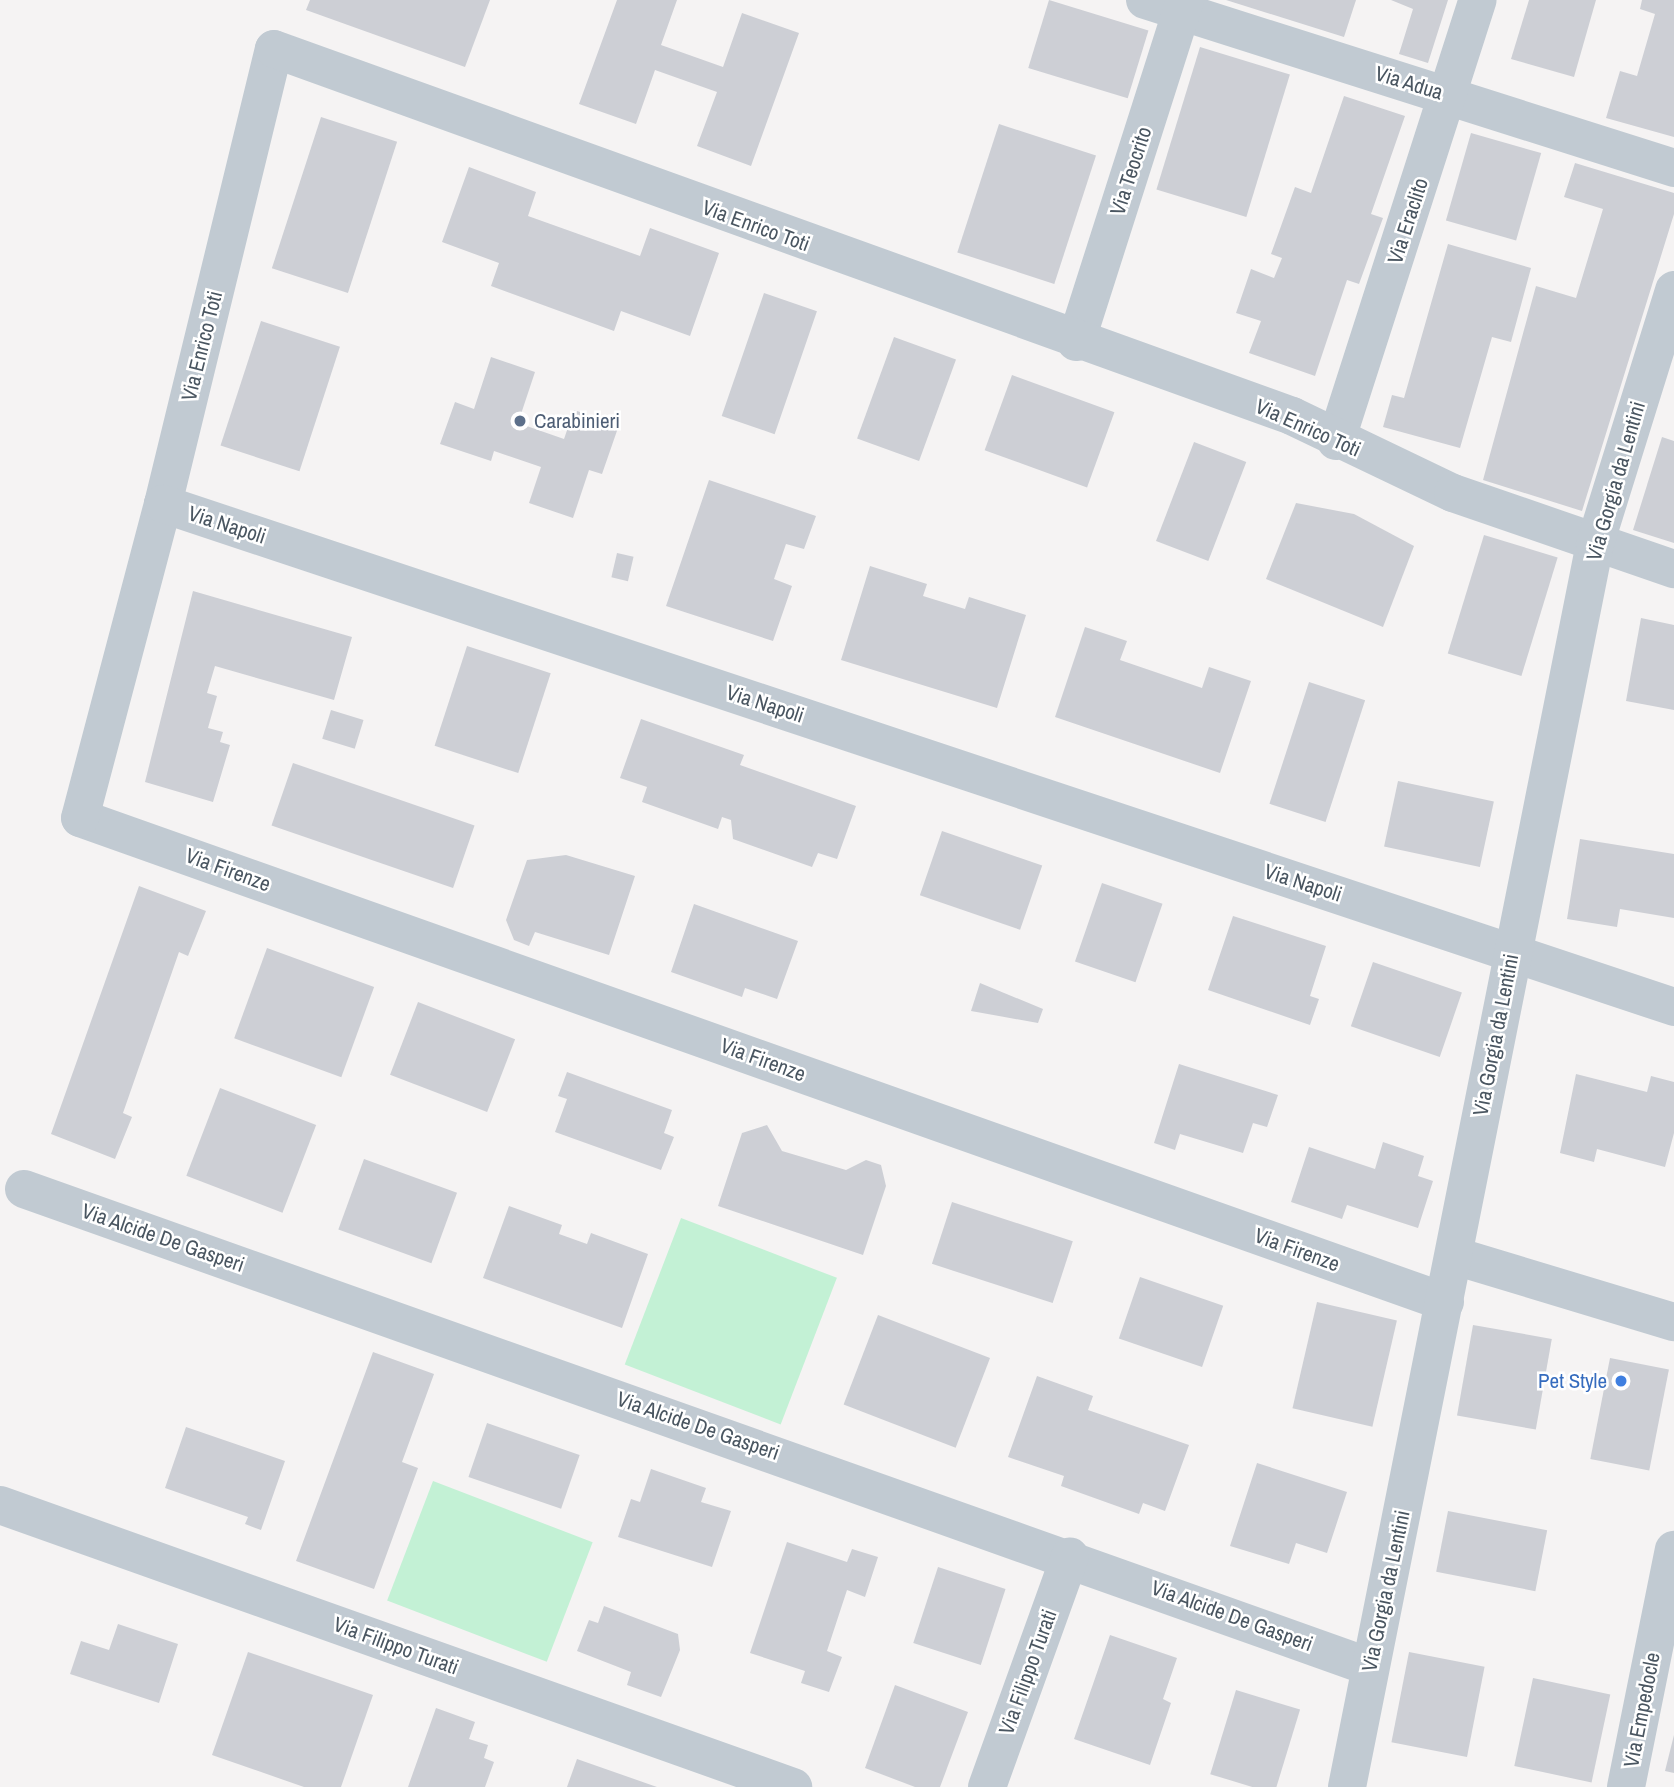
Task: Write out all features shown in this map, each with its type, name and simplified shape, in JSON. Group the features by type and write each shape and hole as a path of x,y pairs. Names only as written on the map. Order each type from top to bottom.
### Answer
{"street":[{"name":"Via Adua","path":"1144,0 1183,6 1674,168"},
{"name":"Via Eraclito","path":"1336,441 1479,0"},
{"name":"Via Teocrito","path":"1076,342 1183,6"},
{"name":"Via Enrico Toti","path":"163,504 274,49 1076,342 1292,416 1336,441 1453,493 1674,569"},
{"name":"Via Gorgia da Lentini","path":"1347,1787 1595,544 1674,290"},
{"name":"Via Napoli","path":"80,818 163,504 1674,1007"},
{"name":"Via Firenze","path":"80,818 1445,1302"},
{"name":"Via Alcide De Gasperi","path":"24,1189 1070,1558 1370,1667"},
{"path":"1455,1256 1674,1322"},
{"name":"Via Filippo Turati","path":"0,1505 793,1787"},
{"name":"Via Empedocle","path":"1626,1787 1674,1550"},
{"name":"Via Filippo Turati","path":"987,1787 1070,1558"}],"green space":[{"path":"681,1218 837,1278 781,1424 625,1365"},
{"path":"433,1481 593,1542 547,1662 387,1600"}],"building":[{"path":"310,0 490,0 465,67 306,10"},
{"path":"617,0 677,0 661,45 723,67 742,13 799,33 751,166 697,146 717,92 655,70 636,124 579,104"},
{"path":"1049,0 1148,30 1128,98 1028,68"},
{"path":"1226,0 1356,0 1344,37"},
{"path":"1391,0 1448,0 1428,63 1399,54 1413,9"},
{"path":"1529,0 1596,0 1574,77 1511,59"},
{"path":"1642,0 1674,0 1674,137 1606,118 1620,71 1637,76 1655,14 1640,9"},
{"path":"1200,47 1290,74 1246,217 1156,189"},
{"path":"1344,96 1405,116 1371,214 1383,218 1359,284 1347,280 1315,376 1249,353 1261,321 1236,313 1251,269 1274,278 1282,258 1271,254 1295,187 1311,193"},
{"path":"321,117 397,142 348,293 272,268"},
{"path":"999,124 1096,156 1054,284 957,252"},
{"path":"1471,133 1541,153 1516,241 1446,220"},
{"path":"1575,163 1674,193 1674,214 1582,511 1483,480 1536,286 1576,298 1603,209 1564,197"},
{"path":"469,167 536,192 528,216 640,256 650,228 719,253 690,336 621,311 614,331 491,286 499,263 442,242"},
{"path":"1448,244 1531,268 1511,342 1492,337 1460,448 1383,427 1392,395 1404,398"},
{"path":"764,293 817,311 775,434 722,416"},
{"path":"261,321 340,347 299,471 221,446"},
{"path":"894,337 956,360 919,461 857,438"},
{"path":"491,357 535,372 518,423 564,439 574,410 619,425 602,474 589,470 573,518 529,503 541,467 494,451 491,461 440,444 455,402 474,409"},
{"path":"1012,375 1114,412 1087,487 985,450"},
{"path":"1662,437 1674,441 1674,543 1633,530"},
{"path":"1194,442 1246,462 1208,561 1156,541"},
{"path":"709,480 816,516 804,549 786,544 774,579 792,586 773,641 666,606"},
{"path":"1296,503 1354,514 1414,546 1383,627 1266,579"},
{"path":"1484,535 1558,558 1521,676 1448,654"},
{"path":"617,553 634,557 628,581 611,577"},
{"path":"870,566 927,584 923,596 965,609 969,597 1026,615 997,708 841,660"},
{"path":"193,591 352,637 334,700 215,666 207,693 217,696 208,728 223,732 220,742 230,745 213,802 145,782"},
{"path":"1641,618 1674,625 1674,710 1626,701"},
{"path":"1085,627 1127,641 1120,660 1202,688 1209,667 1251,681 1220,773 1055,717"},
{"path":"467,646 551,673 518,773 435,746"},
{"path":"1309,682 1365,700 1326,822 1269,804"},
{"path":"331,710 364,720 355,749 322,739"},
{"path":"641,719 744,755 740,765 856,806 837,859 818,853 812,867 733,839 731,820 722,817 718,829 642,802 647,787 620,778"},
{"path":"293,763 475,826 453,888 272,825"},
{"path":"1398,781 1494,801 1480,867 1384,847"},
{"path":"942,831 1042,866 1020,930 920,895"},
{"path":"1580,839 1674,854 1674,918 1620,909 1617,927 1567,919"},
{"path":"566,855 635,876 609,955 535,932 529,946 514,940 506,920 527,860"},
{"path":"1102,883 1163,904 1135,982 1075,961"},
{"path":"139,886 206,911 188,956 179,952 123,1113 132,1117 115,1159 51,1134"},
{"path":"694,904 798,941 777,999 745,988 742,997 671,972"},
{"path":"1233,916 1326,946 1310,996 1319,999 1310,1025 1208,990"},
{"path":"267,948 374,987 341,1077 234,1038"},
{"path":"1373,962 1462,993 1440,1057 1351,1026"},
{"path":"980,983 1043,1009 1038,1023 971,1011"},
{"path":"418,1002 515,1039 487,1112 390,1075"},
{"path":"1179,1064 1278,1095 1267,1127 1253,1123 1243,1153 1180,1134 1175,1150 1154,1143"},
{"path":"567,1072 672,1110 664,1133 674,1137 661,1170 555,1132 567,1099 558,1096"},
{"path":"1576,1074 1647,1092 1651,1076 1674,1082 1674,1133 1665,1167 1597,1149 1594,1162 1560,1153"},
{"path":"220,1088 316,1125 282,1213 186,1176"},
{"path":"767,1125 782,1151 846,1170 866,1160 881,1165 886,1186 863,1255 718,1206 742,1133"},
{"path":"1383,1142 1424,1156 1418,1176 1433,1181 1418,1228 1347,1205 1342,1219 1291,1202 1309,1147 1375,1169"},
{"path":"364,1159 457,1193 431,1263 338,1229"},
{"path":"952,1202 1073,1241 1053,1303 932,1264"},
{"path":"509,1206 562,1225 559,1234 587,1244 591,1233 648,1254 622,1328 483,1278"},
{"path":"1140,1277 1223,1306 1202,1367 1119,1338"},
{"path":"1317,1302 1397,1320 1372,1427 1292,1408"},
{"path":"878,1315 990,1358 956,1448 844,1405"},
{"path":"1473,1325 1552,1339 1536,1429 1457,1416"},
{"path":"373,1352 434,1374 402,1462 418,1468 374,1589 296,1561"},
{"path":"1610,1358 1669,1369 1649,1471 1590,1459"},
{"path":"1037,1376 1093,1396 1088,1410 1189,1445 1165,1511 1143,1503 1139,1514 1061,1486 1064,1476 1008,1457"},
{"path":"487,1423 580,1455 561,1509 468,1477"},
{"path":"186,1427 285,1461 261,1530 245,1524 248,1517 165,1488"},
{"path":"1257,1463 1347,1492 1327,1553 1296,1543 1289,1564 1230,1546"},
{"path":"651,1469 706,1488 701,1502 731,1511 712,1567 618,1537 631,1499 640,1502"},
{"path":"1448,1511 1547,1530 1535,1591 1436,1572"},
{"path":"787,1542 847,1562 852,1549 878,1557 865,1597 847,1590 827,1651 842,1657 829,1692 801,1683 805,1671 750,1653"},
{"path":"938,1567 1006,1589 981,1665 913,1643"},
{"path":"604,1606 678,1634 680,1650 661,1697 627,1685 631,1672 577,1651 589,1620 598,1623"},
{"path":"118,1624 178,1644 159,1703 70,1674 81,1641 109,1650"},
{"path":"1110,1635 1177,1658 1163,1699 1171,1703 1150,1765 1074,1739"},
{"path":"248,1652 373,1695 341,1787 304,1787 212,1755"},
{"path":"1409,1652 1485,1667 1467,1757 1391,1742"},
{"path":"1533,1678 1610,1694 1592,1782 1514,1766"},
{"path":"895,1685 968,1712 940,1787 915,1787 865,1768"},
{"path":"1236,1690 1300,1710 1276,1787 1252,1787 1210,1774"},
{"path":"436,1708 475,1722 469,1739 488,1745 484,1758 494,1762 485,1787 408,1787"},
{"path":"1674,1735 1674,1773 1665,1771"},
{"path":"577,1759 657,1787 567,1787"}],"place":[{"name":"Carabinieri","path":"520,421"},
{"name":"Pet Style","path":"1621,1381"}]}
